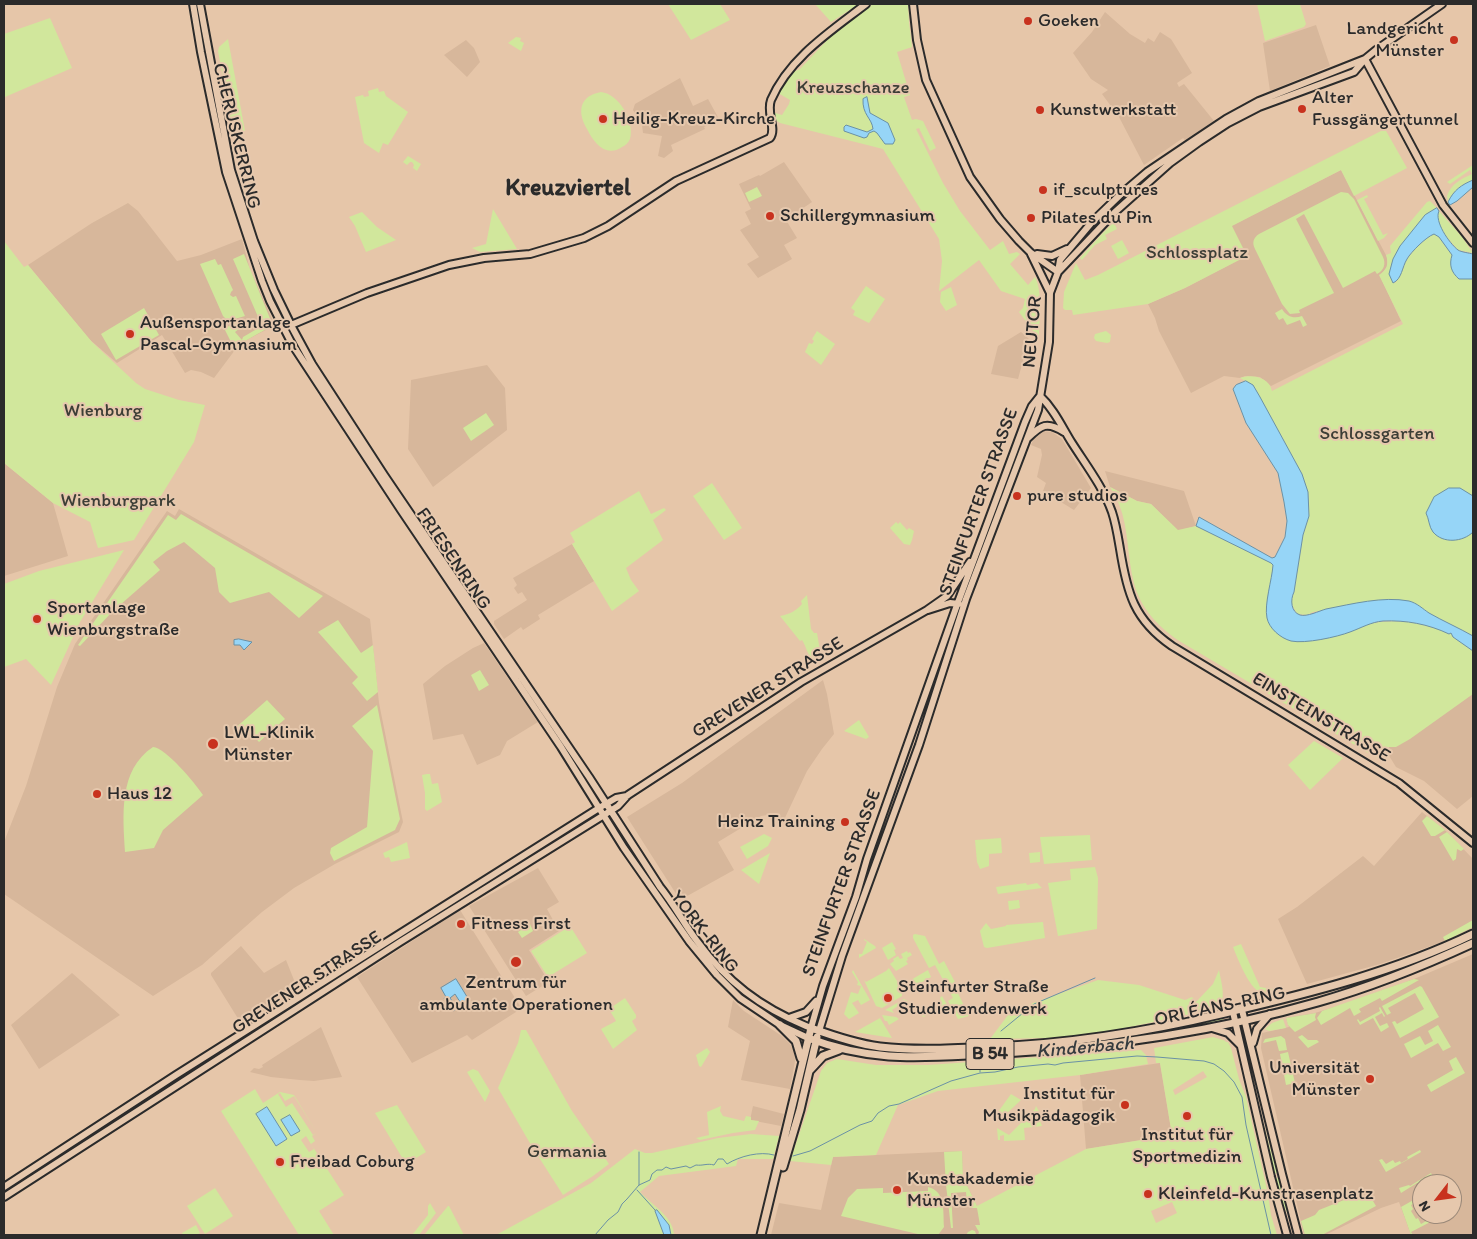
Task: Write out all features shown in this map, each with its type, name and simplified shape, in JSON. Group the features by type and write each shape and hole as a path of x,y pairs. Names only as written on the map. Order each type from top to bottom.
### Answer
{"main road":[{"name":"CHERUSKERRING","path":"193,4 226,172 256,264 283,328"},
{"name":"CHERUSKERRING","path":"200,4 231,170 254,241 291,325"},
{"path":"291,325 430,271 464,261 530,254 584,238 608,226 676,182 770,138 773,132 769,112 770,103 788,74 823,36 866,4"},
{"path":"913,4 916,35 923,70 954,145 970,177 1000,219 1031,252 1058,272"},
{"path":"1058,272 1060,260 1097,216 1133,183 1157,165 1214,127 1259,101 1365,59 1442,4"},
{"path":"1058,272 1065,267 1107,219 1184,152 1228,123 1254,109 1354,72 1365,59"},
{"path":"1365,59 1447,212 1473,243"},
{"path":"1031,252 1052,256 1071,247"},
{"path":"1031,252 1050,293"},
{"name":"NEUTOR","path":"1040,396 1048,342 1050,293 1058,272"},
{"name":"FRIESENRING","path":"291,325 312,364 384,475 611,810"},
{"name":"FRIESENRING","path":"283,328 388,491 558,742 604,815"},
{"name":"EINSTEINSTRASSE","path":"1040,396 1049,405 1110,506 1115,521 1124,575 1138,613 1150,629 1172,646 1394,780 1472,843"},
{"name":"STEINFURTER STRASSE","path":"766,1235 784,1162 800,1110 816,1041 842,956 930,711 966,599 1038,410 1040,396"},
{"name":"STEINFURTER STRASSE","path":"761,1235 819,996 854,904 867,860 957,604 1024,422 1032,406 1040,396"},
{"path":"1026,440 1040,427 1046,425 1054,426 1067,434"},
{"name":"GREVENER STRASSE","path":"4,1198 400,942 604,815 628,796 801,682 927,610 952,590 978,548"},
{"name":"GREVENER STRASSE","path":"927,610 957,604 966,599"},
{"name":"GREVENER STRASSE","path":"4,1187 176,1075 599,808 616,798 628,796"},
{"name":"YORK-RING","path":"611,810 691,933 731,980 749,995 788,1018 811,1028"},
{"name":"YORK-RING","path":"604,815 666,910 706,963 740,998 780,1025 808,1038"},
{"name":"ORLÉANS-RING","path":"819,1031 882,1047 924,1049 1002,1047 1116,1036 1242,1010 1369,976 1437,951 1473,934"},
{"name":"ORLÉANS-RING","path":"808,1038 840,1049 871,1056 908,1058 1017,1052 1125,1042 1212,1028 1347,993 1473,943"},
{"path":"788,1018 800,1016 807,1012 819,996"},
{"path":"1242,1010 1298,1235"},
{"path":"1233,1012 1271,1177 1287,1235"},
{"path":"1252,1050 1255,1032 1270,1014"},
{"path":"780,1025 798,1043 802,1066"},
{"name":"B 54","path":"811,1028 819,1031"},
{"path":"1212,1028 1230,1035 1242,1048"},
{"path":"810,1070 827,1054 840,1049"}],"shaded area":[{"path":"1105,12 1130,34 1145,43 1148,38 1154,42 1160,32 1171,39 1192,73 1177,83 1179,87 1184,84 1214,121 1185,140 1183,138 1144,165 1119,117 1102,94 1108,90 1091,79 1073,53 1092,32"},
{"path":"1316,25 1330,66 1270,91 1263,43"},
{"path":"466,40 474,48 480,62 467,77 444,55"},
{"path":"680,78 693,106 708,99 719,119 704,127 705,129 671,145 673,151 664,158 658,156 662,136 643,133 642,125 633,110 635,104"},
{"name":"Schillergymnasium","path":"784,162 812,202 786,220 797,238 784,245 792,259 758,278 747,264 759,257 740,230 751,224 745,212 751,209 739,184 760,176"},
{"path":"1341,170 1387,257 1387,267 1380,276 1401,321 1271,386 1260,377 1245,376 1240,378 1224,376 1191,393 1159,331 1148,304 1185,288 1246,256 1231,226"},
{"path":"128,203 138,211 177,261 201,255 242,239 250,270 275,325 245,341 235,350 214,378 191,370 185,373 162,335 117,363 89,339 28,265 92,223"},
{"path":"1021,332 1029,339 1018,379 991,374 998,346"},
{"path":"487,365 505,388 507,430 433,487 408,449 411,380"},
{"path":"1042,431 1052,432 1062,439 1091,488 1074,510 1043,491 1046,483 1037,477 1042,455 1041,449 1031,445 1034,438"},
{"path":"4,463 53,503 68,556 4,576"},
{"path":"1105,471 1184,491 1196,526 1178,531 1151,504 1137,501 1110,487"},
{"name":"LWL-Klinik Münster","path":"179,509 370,619 379,703 403,822 399,832 335,864 294,888 262,912 202,965 153,996 4,894 4,842 26,786 57,687 75,644 167,511 175,516"},
{"path":"572,544 594,581 538,615 540,619 523,630 521,627 504,639 494,621 527,600 522,592 518,594 514,588 517,585 513,578"},
{"path":"484,643 538,722 507,741 500,755 477,765 463,734 433,740 423,684 445,666"},
{"path":"1473,666 1473,796 1457,809 1424,781 1396,767 1388,754 1389,747"},
{"path":"823,680 834,734 807,771 783,822 767,815 761,816 718,842 734,870 680,900 627,817 682,783"},
{"path":"1422,812 1447,832 1473,859 1473,927 1467,932 1445,941 1380,964 1307,984 1278,919 1297,907 1363,856 1374,866"},
{"path":"538,868 559,902 547,909 559,931 529,950 549,982 526,996 469,906"},
{"path":"460,910 520,1006 516,1012 472,1040 467,1035 412,1063 357,977"},
{"path":"241,946 264,973 286,960 296,985 294,986 295,991 242,1025 211,975"},
{"name":"Universität Münster","path":"1473,954 1473,1235 1411,1235 1399,1202 1381,1208 1325,1235 1304,1235 1261,1048 1262,1033 1289,1027 1286,1018 1315,1013 1414,979"},
{"path":"72,973 120,1015 39,1069 11,1025"},
{"path":"733,1000 744,1011 782,1036 790,1044 794,1051 795,1061 790,1089 741,1080 750,1041 728,1027"},
{"path":"321,1027 342,1077 314,1081 271,1077 250,1072 254,1068 259,1069 263,1067 262,1065"},
{"name":"Institut für Musikpädagogik","path":"1160,1063 1172,1135 1086,1149 1080,1075"},
{"path":"753,1106 784,1114 781,1126 750,1120"},
{"name":"Kunstakademie Münster","path":"962,1151 963,1177 991,1235 771,1235 779,1203 821,1210 833,1157"}],"green space":[{"path":"668,4 720,4 730,20 691,40"},
{"path":"815,4 859,4 831,22"},
{"name":"Kreuzschanze","path":"873,4 908,4 912,47 897,52 910,95 904,97 912,120 923,121 936,148 930,151 919,128 916,129 943,183 960,211 990,250 1003,241 1009,254 1017,252 1020,254 1010,264 1028,285 1035,277 1040,298 1039,339 1019,312 1023,308 1025,299 1001,291 979,260 939,291 942,261 939,239 883,149 780,123 774,119 772,112 782,115 789,104 790,100 778,93 793,72 800,69 833,34"},
{"path":"1257,4 1300,4 1306,24 1304,27 1265,41"},
{"path":"50,18 72,68 5,97 4,34"},
{"path":"516,37 521,38 520,41 524,43 521,51 508,43"},
{"path":"228,39 245,131 243,131 243,135 234,138 218,51 219,47"},
{"path":"378,88 379,92 384,91 386,96 408,112 388,145 383,143 379,153 364,143 355,97 369,96 368,91"},
{"path":"601,92 608,94 619,103 630,124 630,139 627,144 616,150 606,150 597,144 582,117 581,111 584,101 588,97"},
{"name":"Schlossplatz","path":"1385,129 1407,168 1354,196 1341,170 1232,226 1247,256 1185,288 1148,304 1073,315 1072,310 1065,310 1063,308 1064,292 1076,263 1085,280 1098,275"},
{"path":"408,156 421,164 417,171 413,168 412,162 407,165 403,162"},
{"path":"1473,165 1473,180 1458,188 1448,202 1447,196 1451,188 1460,180 1472,174 1470,170 1450,184 1447,182"},
{"path":"757,187 762,196 749,202 745,193"},
{"name":"Schlossplatz","path":"1341,192 1348,193 1354,199 1383,257 1384,267 1377,274 1375,271 1343,288 1304,214 1296,219 1334,293 1299,310 1300,313 1290,314 1282,304 1255,249 1254,239 1259,234"},
{"path":"1367,195 1368,197 1364,199 1383,235 1388,233 1378,241 1357,200"},
{"name":"Schlossgarten","path":"1430,201 1437,208 1425,215 1395,255 1389,274 1395,283 1411,254 1422,242 1434,234 1439,237 1452,255 1452,268 1457,277 1459,279 1473,279 1473,636 1412,602 1398,600 1373,602 1313,612 1307,615 1297,614 1291,601 1303,535 1309,516 1308,492 1302,474 1253,385 1240,378 1250,376 1264,380 1272,391 1403,324 1379,275 1387,266 1386,255 1391,253 1390,246 1427,202"},
{"path":"493,209 517,249 480,252 472,248 486,244"},
{"path":"1439,211 1462,237 1473,253 1458,250 1447,237 1438,222"},
{"path":"362,212 377,227 396,240 366,252 349,217"},
{"path":"1120,216 1122,220 1115,225 1117,229 1105,235 1107,239 1095,245 1082,260 1080,258"},
{"path":"1122,240 1129,253 1118,259 1111,246"},
{"path":"4,241 24,267 28,265 92,342 136,383 145,389 179,400 205,405 194,442 134,540 98,548 90,522 53,503 4,463"},
{"path":"244,254 271,321 270,327 245,341 235,350 224,328 237,323 240,328 235,332 242,340 243,337 262,326 233,259"},
{"path":"215,259 218,265 221,264 233,290 230,295 236,296 245,316 228,321 223,316 200,264"},
{"path":"866,286 885,299 869,323 853,315 855,311 851,308"},
{"path":"951,287 957,305 946,311 940,302 941,292"},
{"name":"Außensportanlage Pascal-Gymnasium","path":"144,308 159,335 116,360 101,334"},
{"path":"1282,309 1291,317 1302,316 1307,325 1303,327 1300,320 1287,325 1283,318 1279,320 1275,313"},
{"path":"817,331 835,344 821,365 805,352 809,343 812,344 814,341 812,339"},
{"path":"1106,331 1111,335 1110,342 1096,341 1094,338 1095,334"},
{"path":"486,413 494,425 471,441 463,428"},
{"path":"712,483 742,528 724,540 693,496"},
{"path":"1110,487 1137,501 1151,504 1178,530 1196,526 1271,563 1273,565 1268,604 1340,635 1367,625 1395,621 1409,622 1451,633 1453,637 1473,651 1473,694 1410,739 1396,747 1389,747 1384,750 1387,759 1375,757 1181,642 1158,624 1146,609 1137,592 1122,514"},
{"path":"639,491 651,514 664,508 666,510 653,520 663,540 626,568 631,580 639,591 612,611 572,544 575,542 570,533"},
{"path":"181,514 323,596 299,618 269,592 230,603 219,592 215,568 184,542 167,551 153,562 160,570 112,612 80,646 78,645 168,515 176,520"},
{"path":"896,522 898,524 900,522 907,530 909,528 914,531 910,545 904,544 890,528"},
{"path":"124,550 80,622 51,685 26,659 4,667 4,584 39,571"},
{"path":"807,595 811,629 814,633 817,633 822,662 811,657 802,640 800,641 780,616 797,609"},
{"path":"338,620 361,653 373,645 378,692 367,701 352,683 358,677 318,632"},
{"path":"480,670 489,685 479,691 471,675"},
{"path":"267,700 285,719 259,742 247,729 238,736 233,730"},
{"path":"377,705 400,819 395,830 334,861 330,853 331,848 367,827 373,751 352,726"},
{"path":"859,720 869,737 866,739 844,731"},
{"path":"1314,741 1343,758 1310,790 1288,765"},
{"path":"153,747 159,749 172,759 203,795 163,830 154,848 125,852 124,809 128,781 142,757"},
{"path":"430,774 432,784 438,783 442,802 427,811 425,809 422,775"},
{"path":"1427,816 1445,830 1435,836 1431,836 1422,821"},
{"path":"1447,832 1464,849 1461,851 1457,849 1456,859 1453,861 1439,837"},
{"path":"764,834 772,838 768,846 747,859 740,847"},
{"path":"1090,835 1092,860 1044,864 1040,837"},
{"path":"1001,838 1002,853 989,854 989,866 980,869 977,862 975,840"},
{"path":"407,842 410,858 391,862 389,857 385,858 383,853"},
{"path":"1040,852 1040,862 1030,863 1029,853"},
{"path":"770,853 759,884 741,870"},
{"path":"1095,867 1098,878 1097,929 1058,936 1048,883 1071,880 1070,869"},
{"path":"1026,883 1027,885 1037,883 1042,888 998,894 996,887"},
{"path":"1019,900 1020,908 1009,910 1008,901"},
{"path":"1473,920 1473,927 1445,941 1443,937"},
{"path":"1043,922 1045,938 984,947 980,931 986,923 991,929 1006,925"},
{"path":"530,924 533,931 522,938 518,932"},
{"path":"570,926 587,953 548,977 531,951"},
{"path":"915,934 925,936 939,964 944,961 969,1016 958,1019 948,1001 953,998 935,965 929,968 913,938"},
{"path":"864,939 876,948 859,958 859,954 862,954 867,942"},
{"path":"892,942 896,949 894,950 896,955 888,960 882,948"},
{"path":"1241,944 1260,987 1285,989 1266,993 1260,992 1252,985 1233,947"},
{"path":"907,951 912,955 907,958 908,964 896,971 890,964 898,956 900,959 903,958 901,954"},
{"path":"1410,964 1411,966 1342,992 1298,1005 1255,1014 1340,991"},
{"path":"889,968 902,989 902,996 882,1008 876,1006 864,980 866,982"},
{"path":"853,970 870,1000 861,1005 858,1000 852,1003 859,1013 849,1019 844,1014 851,992 858,994 861,986 857,985 858,982 852,972"},
{"path":"928,970 931,977 906,991 902,985"},
{"path":"1219,970 1223,997 1220,1006 1216,1009 1096,1034 1051,1038 990,1039 1008,1015 1033,1003 1098,980 1139,985 1185,1000 1192,997 1196,1002 1213,984"},
{"path":"1414,979 1419,980 1382,1001 1380,998 1359,1009 1361,1012 1354,1016 1350,1008 1321,1025 1317,1018 1322,1011"},
{"path":"1420,986 1439,1017 1400,1038 1392,1022 1395,1021 1397,1024 1424,1009 1415,993 1388,1008 1391,1013 1387,1015 1382,1006"},
{"path":"942,996 949,1008 940,1014 937,1009 924,1017 918,1014 941,1001 940,998"},
{"path":"625,998 636,1015 636,1018 632,1021 637,1030 613,1049 601,1029 616,1021 609,1009"},
{"path":"904,999 911,1006 901,1011 898,1006 892,1010 894,1013 885,1010"},
{"path":"1380,1007 1385,1016 1382,1013 1375,1017 1380,1026 1387,1023 1389,1027 1381,1032 1373,1018 1360,1025 1358,1019 1360,1022 1380,1011"},
{"path":"1316,1013 1316,1020 1295,1032 1288,1025 1286,1018"},
{"path":"882,1015 896,1017 899,1019 889,1025"},
{"path":"1222,1017 1223,1020 1195,1026 1187,1030 1065,1046 1139,1035"},
{"path":"880,1018 892,1038 855,1032"},
{"path":"1283,1019 1286,1028 1269,1031 1265,1029 1272,1023"},
{"path":"1438,1025 1451,1047 1443,1051 1438,1043 1411,1058 1404,1044 1420,1036 1425,1045 1433,1041 1428,1031"},
{"name":"Germania","path":"521,1030 526,1030 572,1111 609,1164 563,1195 498,1088 518,1043"},
{"path":"1241,1032 1277,1173 1273,1174"},
{"path":"1302,1035 1308,1040 1317,1040 1319,1042 1308,1048 1298,1037"},
{"path":"1281,1036 1285,1039 1287,1050 1279,1051 1276,1040 1263,1043 1265,1039"},
{"path":"1213,1037 1228,1042 1231,1048 1246,1097 1277,1235 978,1235 979,1232 975,1225 980,1225 977,1208 967,1206 966,1192 951,1193 953,1228 951,1228 944,1152 962,1151 963,1177 977,1206 1086,1149 1172,1135 1160,1063 1156,1063 1154,1048","holes":["1203,1071 1207,1077 1175,1095 1173,1090","1172,1202 1177,1213 1156,1223 1151,1211"]},
{"path":"707,1048 710,1052 701,1067 696,1055"},
{"path":"1141,1050 1146,1055 1148,1064 1080,1075 938,1091 898,1105 876,1155 833,1157 831,1165 790,1161 821,1071 827,1063 837,1059 876,1065 928,1065"},
{"path":"1288,1052 1295,1083 1286,1085 1280,1054"},
{"path":"1456,1057 1465,1073 1431,1092 1427,1085 1453,1070 1449,1061"},
{"path":"473,1069 478,1071 490,1091 485,1102 467,1072"},
{"name":"Freibad Coburg","path":"255,1089 263,1103 280,1092 294,1095 317,1133 312,1136 315,1141 311,1144 344,1195 319,1211 334,1235 299,1235 221,1111","holes":["280,1093 285,1101 294,1096 317,1133 313,1135 292,1103 286,1107 278,1094","267,1107 287,1139 277,1146 257,1114","306,1136 314,1149 309,1152 301,1140"]},
{"path":"1011,1094 1021,1100 1003,1117 998,1112"},
{"path":"397,1105 426,1152 406,1164 375,1113"},
{"path":"721,1106 720,1111 723,1116 744,1121 746,1116 751,1117 751,1120 759,1121 755,1130 700,1140 696,1138 709,1135 707,1112"},
{"path":"1036,1106 1041,1115 1044,1116 1039,1118 1042,1126 1024,1128 1025,1140 1004,1141 1004,1135 1000,1136 1000,1140 998,1140 997,1128 1009,1135"},
{"path":"751,1134 779,1136 773,1159 738,1159 736,1166 659,1176 640,1192 670,1222 674,1235 671,1235 669,1225 655,1211 664,1235 496,1235 591,1183 635,1149 645,1153 652,1153 718,1138"},
{"path":"1420,1150 1421,1152 1386,1172 1379,1160 1382,1159 1386,1164 1393,1160 1395,1163 1400,1161 1401,1163 1408,1159 1407,1157"},
{"path":"1278,1178 1296,1235 1288,1214 1278,1196 1274,1179"},
{"path":"1412,1185 1401,1193 1399,1188"},
{"path":"928,1187 934,1189 941,1197 944,1227 938,1235 922,1235 841,1216 848,1198 857,1189 883,1188 883,1193 928,1191"},
{"path":"215,1188 233,1216 205,1234 187,1206"},
{"path":"1359,1194 1367,1197 1370,1196 1376,1206 1322,1235 1305,1235 1301,1221 1315,1215 1319,1210"},
{"path":"1412,1201 1412,1224 1426,1224 1411,1232 1413,1235 1411,1235 1401,1207"},
{"path":"430,1203 436,1213 419,1235 412,1235 428,1215"},
{"path":"448,1206 464,1235 424,1235"},
{"path":"196,1225 200,1233 196,1235 183,1235 182,1233"},
{"path":"972,1230 978,1235 966,1235"}],"water":[{"path":"867,97 870,113 888,123 895,140 893,144 885,144 874,131 864,138 844,131 846,125 867,132 873,129 863,104 863,99"},
{"path":"1473,180 1473,187 1450,205 1448,202 1455,191"},
{"path":"1437,208 1440,226 1454,247 1459,251 1473,254 1473,279 1459,279 1456,276 1451,268 1452,255 1439,237 1434,234 1423,241 1409,256 1398,279 1393,283 1389,274 1393,259 1400,246 1425,215"},
{"path":"1246,381 1253,385 1260,397 1302,474 1308,492 1309,516 1303,535 1292,599 1295,611 1300,615 1306,615 1368,601 1389,599 1409,601 1473,636 1473,651 1453,637 1451,633 1408,622 1379,622 1337,636 1304,642 1287,640 1273,629 1268,622 1266,612 1273,565 1196,526 1199,517 1272,558 1275,557 1285,537 1287,521 1278,473 1246,423 1233,389 1236,385"},
{"path":"1449,488 1460,488 1473,496 1473,532 1459,540 1447,540 1437,536 1432,530 1426,513 1434,497"},
{"path":"239,639 252,642 244,650 240,645 234,645 234,640"},
{"path":"456,979 469,1000 462,1005 455,994 450,998 457,1008 453,1011 444,998 446,997 441,988"},
{"path":"267,1107 287,1139 276,1146 256,1114"},
{"path":"290,1115 300,1131 291,1136 281,1120"},
{"path":"657,1210 669,1225 671,1235 664,1235 655,1211"}],"waterway":[{"path":"1001,1031 1034,1004 1095,978"},
{"name":"Kinderbach","path":"793,1156 810,1151 860,1125 872,1121 878,1113 889,1106 899,1104 951,1081 980,1073 1018,1067 1137,1056 1204,1061 1214,1064 1224,1071 1234,1082 1242,1097 1246,1125 1271,1235"},
{"path":"980,1065 980,1072"},
{"path":"639,1152 639,1185"},
{"name":"Kinderbach","path":"595,1235 618,1212 622,1204 639,1185 650,1180 652,1174 657,1170 662,1170 666,1167 671,1169 686,1166 690,1168 696,1165 714,1165 718,1159 723,1159 727,1164 756,1154 774,1155"},
{"path":"637,1190 655,1210"}],"place":[{"name":"Goeken","path":"1028,21"},
{"name":"Landgericht Münster","path":"1454,40"},
{"name":"Alter Fussgängertunnel","path":"1302,109"},
{"name":"Kunstwerkstatt","path":"1040,110"},
{"name":"Heilig-Kreuz-Kirche","path":"603,119"},
{"name":"if_sculptures","path":"1043,190"},
{"name":"Schillergymnasium","path":"770,216"},
{"name":"Pilates du Pin","path":"1031,218"},
{"name":"Außensportanlage Pascal-Gymnasium","path":"130,334"},
{"name":"pure studios","path":"1017,496"},
{"name":"Sportanlage Wienburgstraße","path":"37,619"},
{"name":"LWL-Klinik Münster","path":"213,744"},
{"name":"Haus 12","path":"97,794"},
{"name":"Heinz Training","path":"845,822"},
{"name":"Fitness First","path":"461,924"},
{"name":"Zentrum für ambulante Operationen","path":"516,962"},
{"name":"Steinfurter Straße Studierendenwerk","path":"888,998"},
{"name":"Universität Münster","path":"1370,1079"},
{"name":"Institut für Musikpädagogik","path":"1125,1105"},
{"name":"Institut für Sportmedizin","path":"1187,1116"},
{"name":"Freibad Coburg","path":"280,1162"},
{"name":"Kunstakademie Münster","path":"897,1190"},
{"name":"Kleinfeld-Kunstrasenplatz","path":"1148,1194"}],"district":[{"name":"Kreuzviertel","path":"568,189"}],"park label":[{"name":"Wienburg","path":"103,411"},
{"name":"Wienburgpark","path":"118,501"}]}
